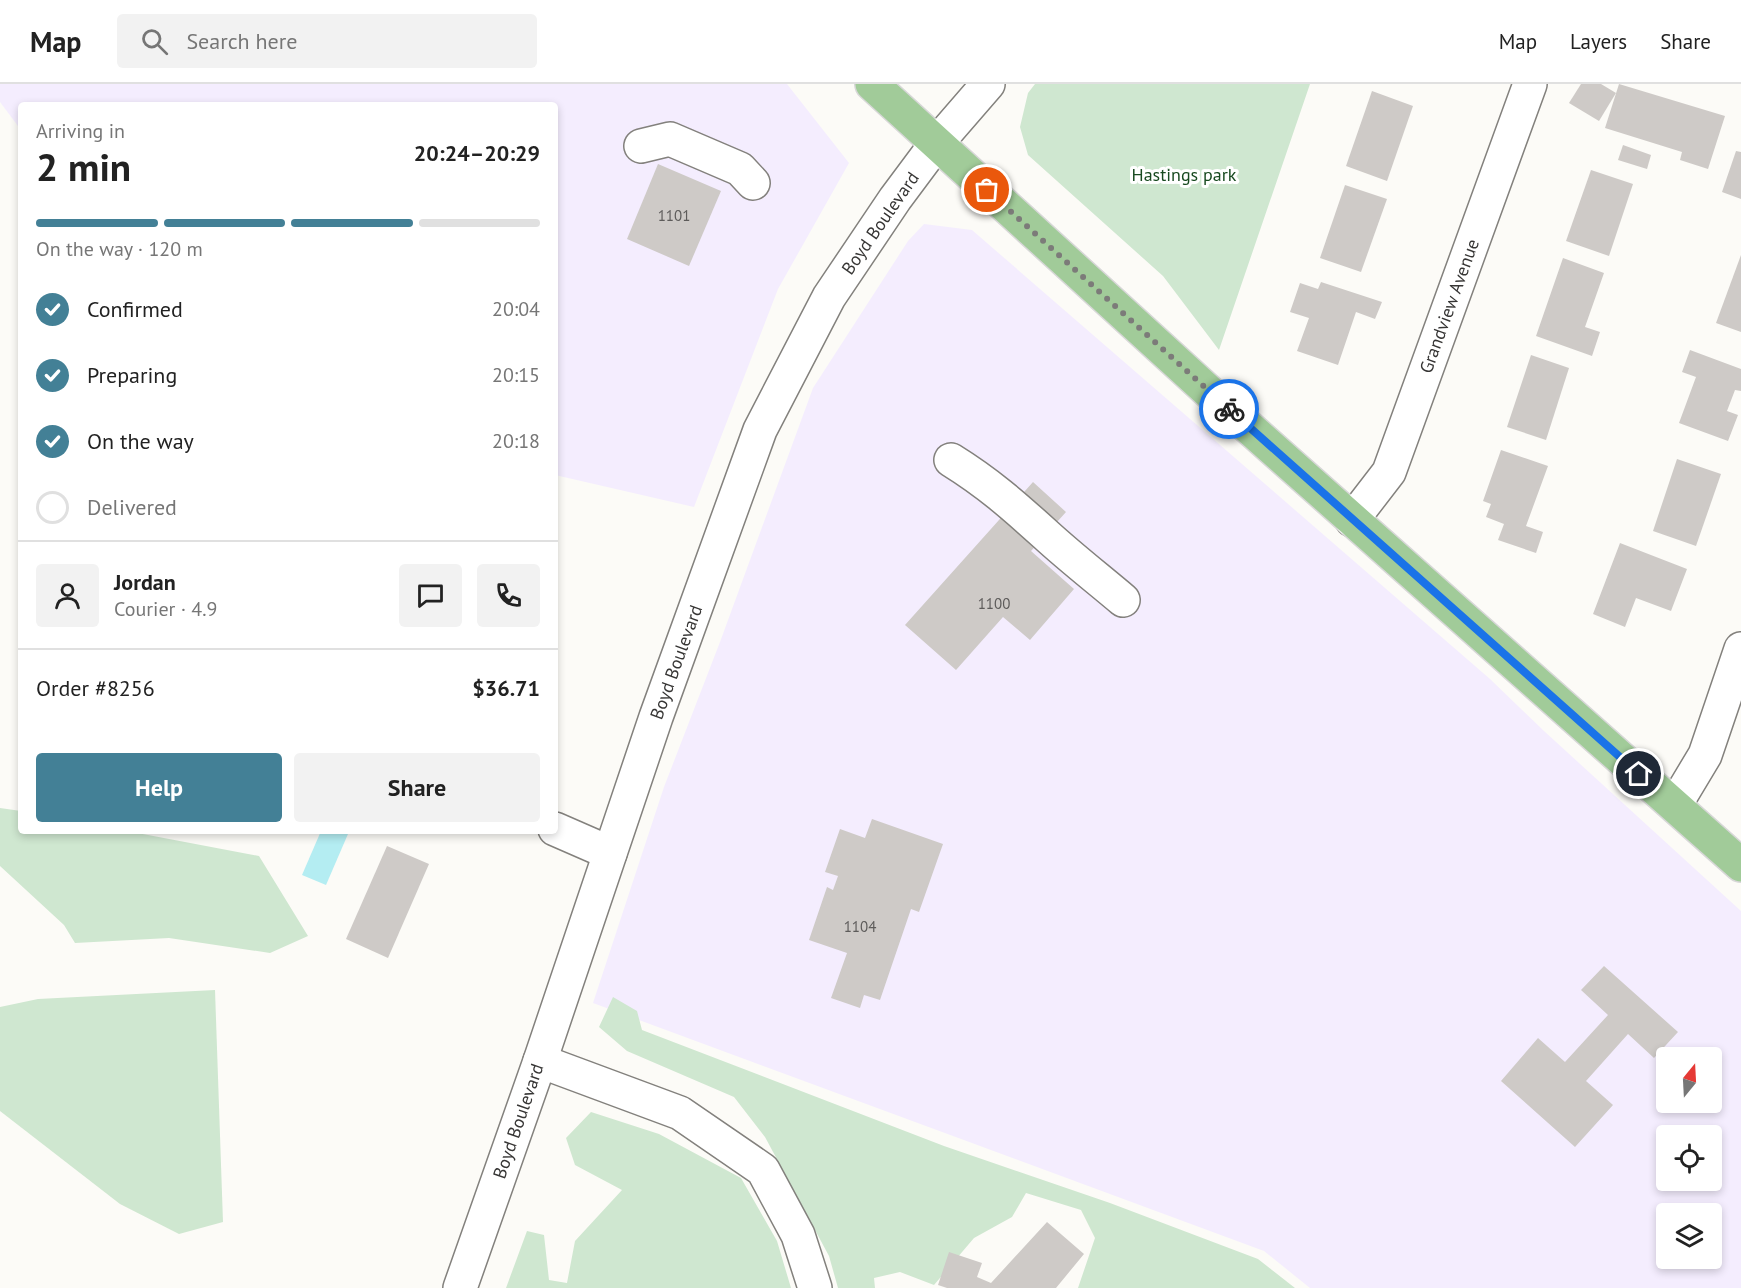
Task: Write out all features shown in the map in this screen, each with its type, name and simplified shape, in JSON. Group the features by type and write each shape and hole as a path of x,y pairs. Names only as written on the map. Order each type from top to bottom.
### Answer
{"main road":[{"path":"872,84 1352,519 1741,865"}],"street":[{"name":"Boyd Boulevard","path":"460,1288 540,1061 656,717 760,430 829,297 895,199 936,144 988,84"},
{"name":"Grandview Avenue","path":"1352,519 1389,472 1530,84"},
{"path":"641,146 670,139 740,169 753,183"},
{"path":"951,460 977,476 1013,504 1123,600"},
{"path":"1675,806 1705,756 1741,650"},
{"path":"558,830 610,853"},
{"path":"540,1061 681,1113 762,1170 798,1235 815,1288"}],"shaded area":[{"path":"0,84 787,84 849,163 778,289 694,507 558,476 558,102 18,102 18,126 0,102"},
{"path":"924,224 972,230 1490,679 1741,911 1741,1288 1310,1288 1264,1251 593,1003 664,787 813,388 908,241"}],"green space":[{"name":"Hastings park","path":"1035,84 1310,84 1219,350 1163,276 1028,155 1020,127 1028,93"},
{"path":"0,808 18,811 18,834 143,834 259,856 308,936 270,953 169,938 75,943 64,925 0,866"},
{"path":"215,990 223,1222 179,1234 120,1204 0,1111 0,1007 38,999"},
{"path":"613,997 637,1011 642,1030 944,1146 1110,1203 1258,1259 1295,1288 1078,1288 1095,1238 1081,1210 1026,1193 1012,1217 974,1238 934,1285 900,1272 874,1278 875,1288 838,1288 829,1256 765,1137 734,1097 627,1051 599,1027"},
{"path":"591,1112 659,1134 741,1178 777,1241 791,1288 506,1288 527,1231 544,1235 549,1280 567,1283 575,1241 622,1190 575,1165 566,1138"}],"water":[{"path":"320,834 348,834 326,885 302,875"}],"building":[{"path":"1581,84 1601,84 1616,93 1599,121 1569,103"},
{"path":"1619,84 1725,116 1708,169 1680,160 1682,152 1605,128"},
{"path":"1372,91 1413,106 1387,181 1346,166"},
{"path":"1623,145 1651,155 1647,169 1618,160"},
{"path":"1736,151 1741,152 1741,199 1722,192"},
{"path":"658,164 721,191 689,266 627,239"},
{"path":"1591,170 1633,184 1609,256 1566,241"},
{"path":"1345,185 1387,199 1361,272 1320,258"},
{"path":"1741,255 1741,332 1716,323"},
{"path":"1563,258 1604,273 1585,327 1600,332 1592,356 1536,336"},
{"path":"1321,282 1382,302 1375,319 1356,312 1338,365 1297,351 1309,318 1290,312 1300,283 1318,289"},
{"path":"1690,350 1741,369 1741,391 1735,390 1727,411 1738,415 1728,441 1679,423 1696,377 1682,372"},
{"path":"1531,355 1569,368 1546,440 1507,427"},
{"path":"1501,450 1548,466 1526,526 1543,532 1536,553 1498,540 1504,524 1486,517 1491,504 1483,501"},
{"path":"1677,459 1721,474 1696,546 1653,531"},
{"path":"1033,482 1066,512 1031,551 1074,589 1030,640 1003,617 956,670 905,625"},
{"path":"1620,543 1687,569 1671,611 1636,598 1625,627 1593,614"},
{"path":"872,819 943,844 919,912 911,909 880,1000 864,995 860,1008 831,998 847,953 809,940 827,887 833,890 838,876 825,872 840,829 865,838"},
{"path":"387,846 429,864 388,958 346,939"},
{"path":"1604,966 1678,1032 1664,1047 1656,1047 1654,1058 1628,1034 1586,1081 1613,1105 1575,1147 1501,1081 1538,1038 1565,1062 1608,1015 1581,990"},
{"path":"1047,1222 1084,1254 1056,1288 947,1288 938,1285 949,1252 982,1263 977,1277 991,1283"}],"way so far":[{"path":"987,190 1229,409"}],"route":[{"path":"1229,409 1639,774"}]}
